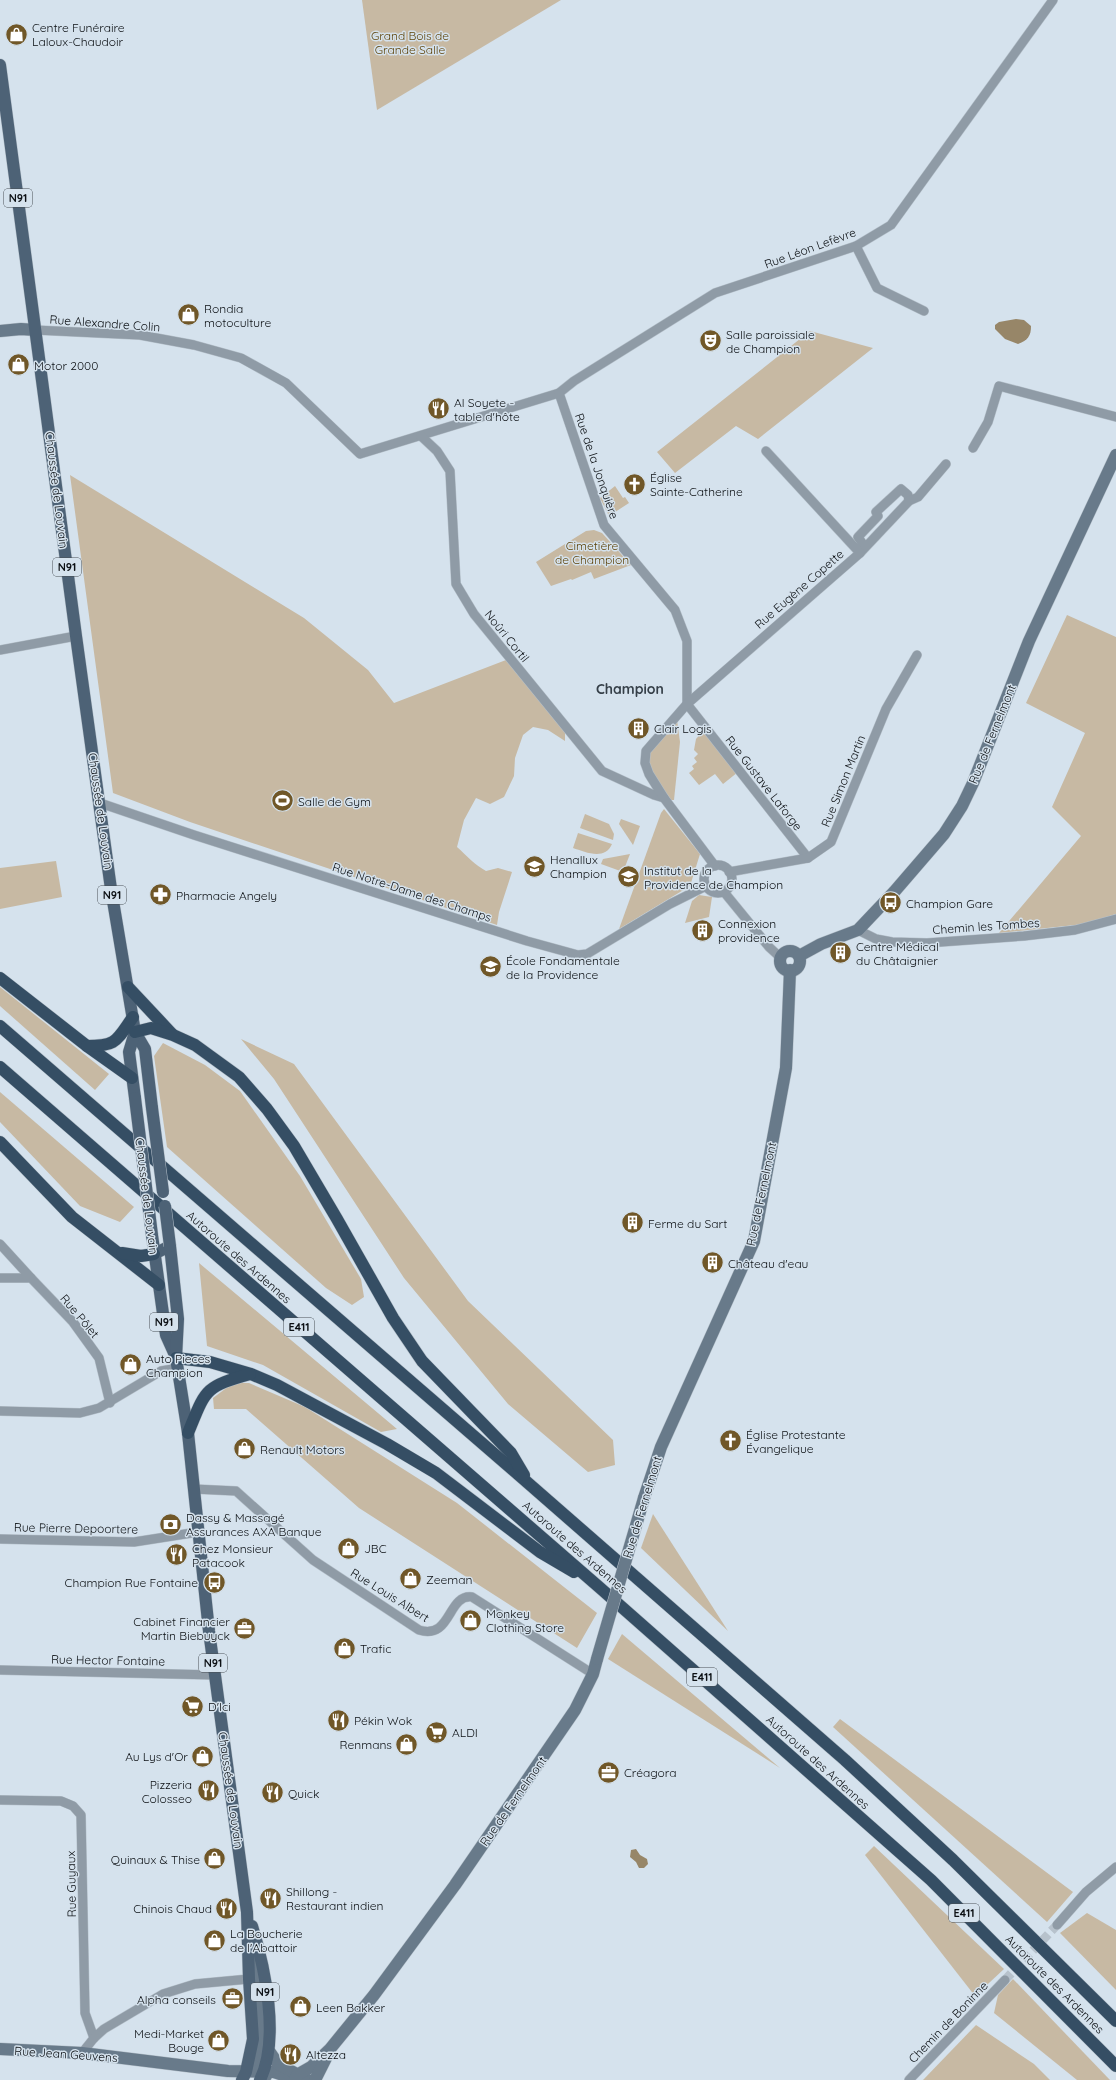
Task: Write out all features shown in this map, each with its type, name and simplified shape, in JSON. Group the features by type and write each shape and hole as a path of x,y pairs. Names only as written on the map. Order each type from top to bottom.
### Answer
{"highway":[{"path":"0,978 87,1046 132,1078"},
{"path":"128,987 172,1035"},
{"path":"87,1046 106,1046 117,1039 133,1017"},
{"name":"Autoroute des Ardennes","path":"0,1026 528,1483 856,1771 953,1860 1116,2021"},
{"path":"135,1032 151,1028 172,1035 195,1045 239,1077 267,1110 294,1146 338,1219 393,1318 422,1361 510,1453 528,1483"},
{"name":"Autoroute des Ardennes","path":"0,1067 599,1587 931,1880 1116,2066"},
{"path":"0,1142 72,1217 119,1252 159,1285"},
{"path":"119,1252 141,1256 154,1254"},
{"path":"177,1363 210,1362 251,1374 277,1385 387,1444 430,1469 540,1552 599,1587"},
{"path":"188,1433 202,1398 210,1390 221,1382 251,1374"}],"main road":[{"name":"Chaussée de Louvain","path":"0,66 111,889 135,1032 145,1049 178,1319 177,1363 188,1433 215,1675 247,1912 249,1980 253,2025 251,2050 256,2077"},
{"name":"Chaussée de Louvain","path":"135,1032 129,1052 154,1254 166,1335 177,1363"},
{"path":"132,1078 141,1086 152,1108"},
{"path":"154,1254 170,1246"},
{"name":"Chaussée de Louvain","path":"247,1912 263,1972 268,2012 269,2051 256,2077"}],"street":[{"name":"Rue Léon Lefèvre","path":"559,393 574,380 715,293 856,246 891,225 1053,0"},
{"path":"856,246 877,288 924,311"},
{"path":"0,331 21,329 36,330"},
{"name":"Rue Alexandre Colin","path":"36,330 140,336 194,345 241,358 286,383 360,454 559,393"},
{"path":"973,448 988,422 999,386 1116,417"},
{"name":"Rue de la Jonquière","path":"559,393 604,525 675,610 687,641 687,704"},
{"name":"Noûri Cortil","path":"420,436 437,451 450,471 456,584 474,614 602,771 654,795 664,798"},
{"name":"Rue Eugène Copette","path":"687,704 862,550 766,451"},
{"name":"Rue de Fernelmont","path":"781,958 785,953 791,951 799,956 858,930 944,834 962,806 973,783 1029,641 1116,455"},
{"path":"909,501 908,495 901,489 876,512 878,516 858,537 862,550 909,501 918,497 946,464"},
{"path":"0,650 76,636"},
{"name":"Rue Simon Martin","path":"729,872 808,858 831,842 886,709 917,655"},
{"path":"687,704 646,751 645,763 649,774 664,798 715,866"},
{"name":"Rue Gustave Laforge","path":"687,704 808,858"},
{"name":"Rue Notre-Dame des Champs","path":"100,803 194,835 505,934 578,955 587,954 670,904 706,886"},
{"path":"715,866 724,867 729,872 732,881 730,886 724,892 714,892 706,886 705,876 708,869 715,866"},
{"path":"724,892 769,947 781,958 782,966 790,970 798,967 800,962 799,956"},
{"name":"Chemin les Tombes","path":"858,930 876,939 892,942 927,943 1075,930 1116,919"},
{"name":"Rue de Fernelmont","path":"296,2078 311,2067 330,2049 374,1995 455,1885 575,1710 593,1674 644,1498 661,1447 754,1241 786,1068 790,970"},
{"name":"Rue Pôlet","path":"0,1244 73,1322 99,1358 110,1403"},
{"path":"0,1278 31,1278"},
{"path":"0,1411 80,1413 99,1408 177,1363"},
{"name":"Rue Louis Albert","path":"194,1489 236,1490 313,1560 419,1630 427,1633 434,1632 442,1627 461,1599 472,1597 593,1674"},
{"name":"Rue Pierre Depoortere","path":"0,1539 134,1542 198,1532"},
{"name":"Rue Hector Fontaine","path":"0,1670 215,1675"},
{"name":"Rue Guyaux","path":"0,1800 61,1802 73,1806 81,1815 85,2013 94,2038"},
{"path":"1057,1925 1086,1892 1116,1867"},
{"path":"247,1912 261,2025 256,2077"},
{"path":"82,2053 94,2038 104,2029 164,1994 195,1984 249,1980"},
{"name":"Chemin de Boninne","path":"909,2080 1005,1980"},
{"name":"Rue Jean Geuvens","path":"0,2049 82,2053 256,2077 277,2073 296,2078"},
{"path":"314,2080 330,2049"},
{"path":"269,2051 278,2064 296,2078 308,2080"},
{"path":"311,2067 314,2080"}],"green space":[{"name":"Grand Bois de Grande Salle","path":"362,0 561,0 377,110"},
{"path":"810,331 873,348 758,439 736,426 675,473 657,452"},
{"path":"70,475 304,618 368,670 394,703 506,660 565,732 565,741 548,730 533,727 523,735 515,758 514,776 504,797 490,804 476,798 464,820 457,847 486,871 498,868 512,872 499,912 497,925 190,822 113,793"},
{"path":"615,486 623,498 625,497 629,503 609,516 600,498"},
{"name":"Cimetière de Champion","path":"594,530 602,533 631,565 594,579 591,572 572,580 571,579 551,586 536,562 586,531"},
{"path":"1067,615 1116,637 1116,914 1085,924 999,933 1081,836 1052,807 1085,733 1026,703"},
{"path":"677,720 680,742 674,800 668,800 647,763 648,751"},
{"path":"703,731 738,772 723,784 715,774 699,785 689,773 694,769 692,766 697,762 694,758 698,754 694,750 696,739"},
{"path":"664,809 700,854 690,886 619,929 661,813"},
{"path":"585,814 609,824 614,834 613,840 580,828"},
{"path":"621,819 640,826 633,845 619,824"},
{"path":"578,833 612,844 609,849 600,854 589,853 573,848"},
{"path":"630,854 623,872 601,864 603,859"},
{"path":"56,861 62,897 0,909 0,868"},
{"path":"699,895 712,897 709,917 685,923 692,901"},
{"path":"0,987 109,1074 95,1090 0,1006"},
{"path":"241,1039 294,1064 468,1301 613,1440 615,1465 588,1472 508,1404 404,1278 274,1079"},
{"path":"163,1043 205,1065 240,1091 300,1176 361,1279 364,1297 352,1305 326,1288 167,1147 154,1056"},
{"path":"0,1092 134,1207 120,1222 80,1206 0,1122"},
{"path":"199,1263 397,1429 381,1432 263,1365 207,1346"},
{"path":"233,1383 249,1383 305,1407 457,1503 597,1613 577,1648 359,1508 246,1409 214,1409 213,1398"},
{"path":"653,1514 728,1631 641,1548"},
{"path":"622,1634 780,1768 608,1659"},
{"path":"840,1719 1073,1892 1047,1922 833,1727"},
{"path":"874,1846 1004,1969 975,1996 865,1855"},
{"path":"1087,1913 1116,1930 1116,1990 1060,1933"},
{"path":"1013,1979 1110,2080 1077,2080 994,2013 998,1995"},
{"path":"976,2025 1034,2064 1050,2080 923,2080"}],"shaded area":[{"path":"1016,319 1024,320 1031,326 1028,337 1018,344 1005,339 995,329 995,325 999,322"},
{"path":"636,1849 640,1855 647,1859 648,1864 644,1868 639,1868 636,1862 630,1857 631,1850"}],"tunnel":[{"path":"1005,1980 1057,1925"}],"place":[{"name":"Centre Funéraire Laloux-Chaudoir","path":"17,34"},
{"name":"Rondia motoculture","path":"189,315"},
{"name":"Salle paroissiale de Champion","path":"711,341"},
{"name":"Motor 2000","path":"19,365"},
{"name":"Al Soyete - table d'hôte","path":"438,409"},
{"name":"Église Sainte-Catherine","path":"635,484"},
{"name":"Clair Logis","path":"639,728"},
{"name":"Salle de Gym","path":"283,801"},
{"name":"Henallux Champion","path":"534,866"},
{"name":"Institut de la Providence de Champion","path":"629,877"},
{"name":"Pharmacie Angely","path":"161,895"},
{"name":"Champion Gare","path":"891,903"},
{"name":"Connexion providence","path":"703,930"},
{"name":"Centre Médical du Châtaignier","path":"841,953"},
{"name":"École Fondamentale de la Providence","path":"491,967"},
{"name":"Ferme du Sart","path":"632,1223"},
{"name":"Château d'eau","path":"712,1263"},
{"name":"Auto Pieces Champion","path":"131,1365"},
{"name":"Église Protestante Évangelique","path":"731,1441"},
{"name":"Renault Motors","path":"244,1449"},
{"name":"Dassy & Massagé Assurances AXA Banque","path":"170,1524"},
{"name":"JBC","path":"349,1548"},
{"name":"Chez Monsieur Patacook","path":"177,1555"},
{"name":"Zeeman","path":"410,1579"},
{"name":"Champion Rue Fontaine","path":"214,1582"},
{"name":"Monkey Clothing Store","path":"471,1620"},
{"name":"Cabinet Financier Martin Biebuyck","path":"245,1628"},
{"name":"Trafic","path":"344,1648"},
{"name":"D'Ici","path":"192,1706"},
{"name":"Pékin Wok","path":"338,1720"},
{"name":"ALDI","path":"436,1732"},
{"name":"Renmans","path":"407,1744"},
{"name":"Au Lys d'Or","path":"203,1756"},
{"name":"Créagora","path":"609,1772"},
{"name":"Pizzeria Colosseo","path":"208,1791"},
{"name":"Quick","path":"273,1793"},
{"name":"Quinaux & Thise","path":"215,1859"},
{"name":"Shillong - Restaurant indien","path":"271,1898"},
{"name":"Chinois Chaud","path":"227,1908"},
{"name":"La Boucherie de l'Abattoir","path":"215,1940"},
{"name":"Alpha conseils","path":"232,1999"},
{"name":"Leen Bakker","path":"301,2007"},
{"name":"Medi-Market Bouge","path":"219,2040"},
{"name":"Altezza","path":"291,2054"}],"district":[{"name":"Champion","path":"630,689"}]}
